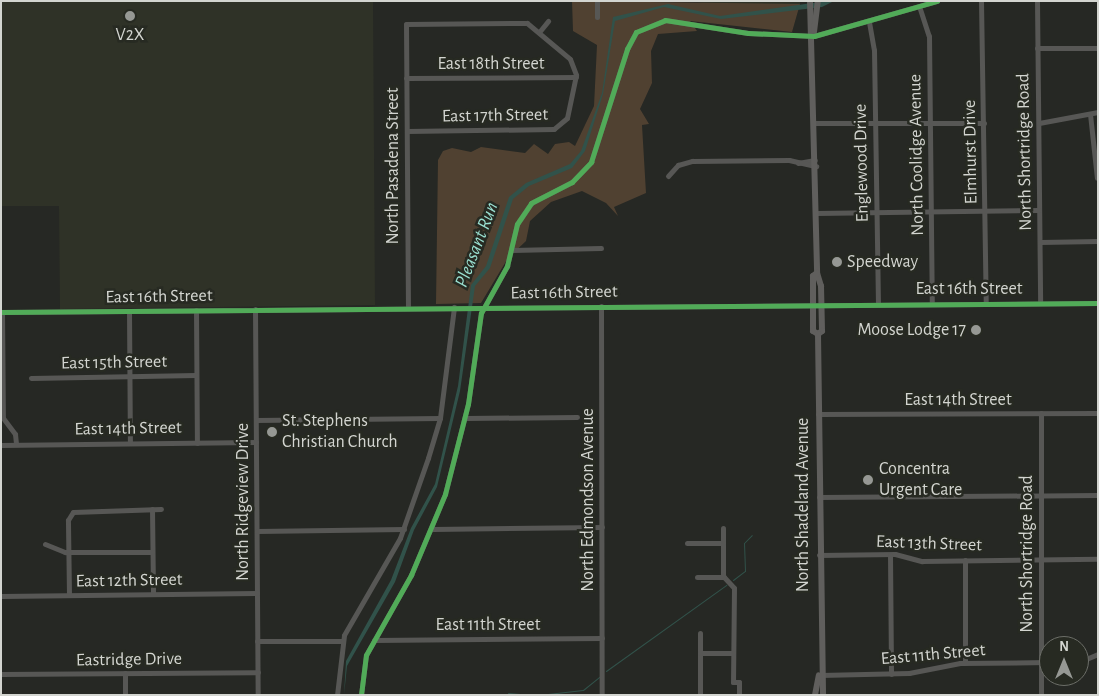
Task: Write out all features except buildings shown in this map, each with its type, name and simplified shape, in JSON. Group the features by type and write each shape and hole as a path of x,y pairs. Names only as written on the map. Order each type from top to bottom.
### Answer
{"main road":[{"name":"North Shadeland Avenue","path":"810,1 814,18 817,273 822,303 822,331 818,334 819,675 815,695"},
{"name":"North Shadeland Avenue","path":"814,18 818,1"},
{"name":"North Shadeland Avenue","path":"817,273 813,276 813,331 818,334"},
{"name":"North Shadeland Avenue","path":"819,675 823,695"}],"street":[{"path":"597,1 597,17"},
{"path":"361,695 362,664 433,529 466,418 484,307 512,250 526,208 574,181 592,161 628,44 641,28 665,20 748,33 814,34 920,9 937,1"},
{"name":"Elmhurst Drive","path":"981,1 986,303"},
{"name":"North Shortridge Road","path":"1037,1 1040,303"},
{"name":"North Coolidge Avenue","path":"920,9 929,36 932,303"},
{"path":"548,21 540,31 572,61 576,77"},
{"name":"North Pasadena Street","path":"408,308 404,22 525,23 540,31"},
{"name":"Englewood Drive","path":"869,22 876,123 878,303"},
{"path":"1037,48 1098,48"},
{"name":"East 18th Street","path":"406,78 576,77"},
{"name":"East 17th Street","path":"407,131 556,129 567,118 576,77"},
{"path":"1038,124 1098,112"},
{"path":"1090,114 1097,178"},
{"path":"815,124 984,123"},
{"path":"668,176 687,162 815,163"},
{"path":"816,213 1039,210"},
{"path":"1040,242 1098,241"},
{"path":"512,250 601,248"},
{"name":"East 16th Street","path":"2,312 822,303 1098,303"},
{"name":"North Edmondson Avenue","path":"601,306 602,695"},
{"path":"337,695 342,641 404,529 440,418 454,307"},
{"name":"North Ridgeview Drive","path":"255,309 258,695"},
{"path":"196,310 197,442"},
{"path":"129,311 130,443"},
{"path":"2,312 2,418 16,435 16,444"},
{"name":"East 15th Street","path":"31,378 196,375"},
{"name":"North Shortridge Road","path":"1041,413 1041,636"},
{"name":"East 14th Street","path":"818,414 1098,413"},
{"path":"256,420 440,418"},
{"path":"466,418 577,418"},
{"name":"East 14th Street","path":"1,445 256,442"},
{"path":"819,497 1098,495"},
{"path":"152,509 153,594"},
{"path":"69,595 68,519 73,512 161,509"},
{"path":"433,529 602,527"},
{"path":"723,528 724,577 734,588 733,682 739,682 738,695"},
{"path":"257,531 404,529"},
{"path":"687,543 723,543"},
{"path":"45,544 68,552 152,552"},
{"name":"East 13th Street","path":"819,555 890,555 922,561 1098,559"},
{"path":"890,555 891,674"},
{"path":"965,560 965,663"},
{"path":"697,577 724,577"},
{"name":"East 12th Street","path":"1,596 257,593"},
{"path":"700,633 700,695"},
{"name":"East 11th Street","path":"374,640 602,638"},
{"path":"258,641 342,641"},
{"path":"700,653 733,653"},
{"name":"East 11th Street","path":"819,675 891,674 965,663 1039,662"},
{"name":"Eastridge Drive","path":"1,674 258,672"},
{"path":"125,674 125,695"}],"shaded area":[{"path":"1,1 373,1 375,305 60,309 59,206 1,206"},
{"path":"572,1 800,4 792,32 690,21 697,31 658,34 651,51 652,83 640,109 649,124 642,125 646,193 614,207 618,216 606,203 582,191 551,202 530,221 526,241 508,258 481,303 436,304 438,160 443,151 452,148 471,152 481,147 525,153 534,144 548,154 555,144 569,142 575,146 594,106 597,45 573,31"},
{"path":"691,1 800,1 800,4 709,4"}],"water":[{"name":"Pleasant Run","path":"834,1 822,7 721,19 664,7 615,21 603,94 585,151 572,168 529,186 513,199 490,268 475,286 460,391 437,487 414,530 395,582 347,666 344,695 346,661 391,580 411,528 435,484 458,386 471,285 486,266 509,197 526,183 570,164 581,151 602,93 613,17 668,4 720,16"}],"waterway":[{"path":"733,580 745,571 744,543 752,535"},
{"path":"606,671 726,585"},
{"path":"539,695 583,690 599,677"},
{"path":"508,693 532,695"}],"cycle path":[{"path":"361,695 366,655 411,575 445,494 468,404 481,313 507,266 517,224 531,203 572,182 591,162 627,49 636,32 665,20 748,33 814,36 937,1"},
{"path":"1,312 1098,303"}],"place":[{"name":"V2X","path":"130,16"},
{"name":"Speedway","path":"837,262"},
{"name":"Moose Lodge 17","path":"976,330"},
{"name":"St. Stephens Christian Church","path":"272,432"},
{"name":"Concentra Urgent Care","path":"868,480"}]}
